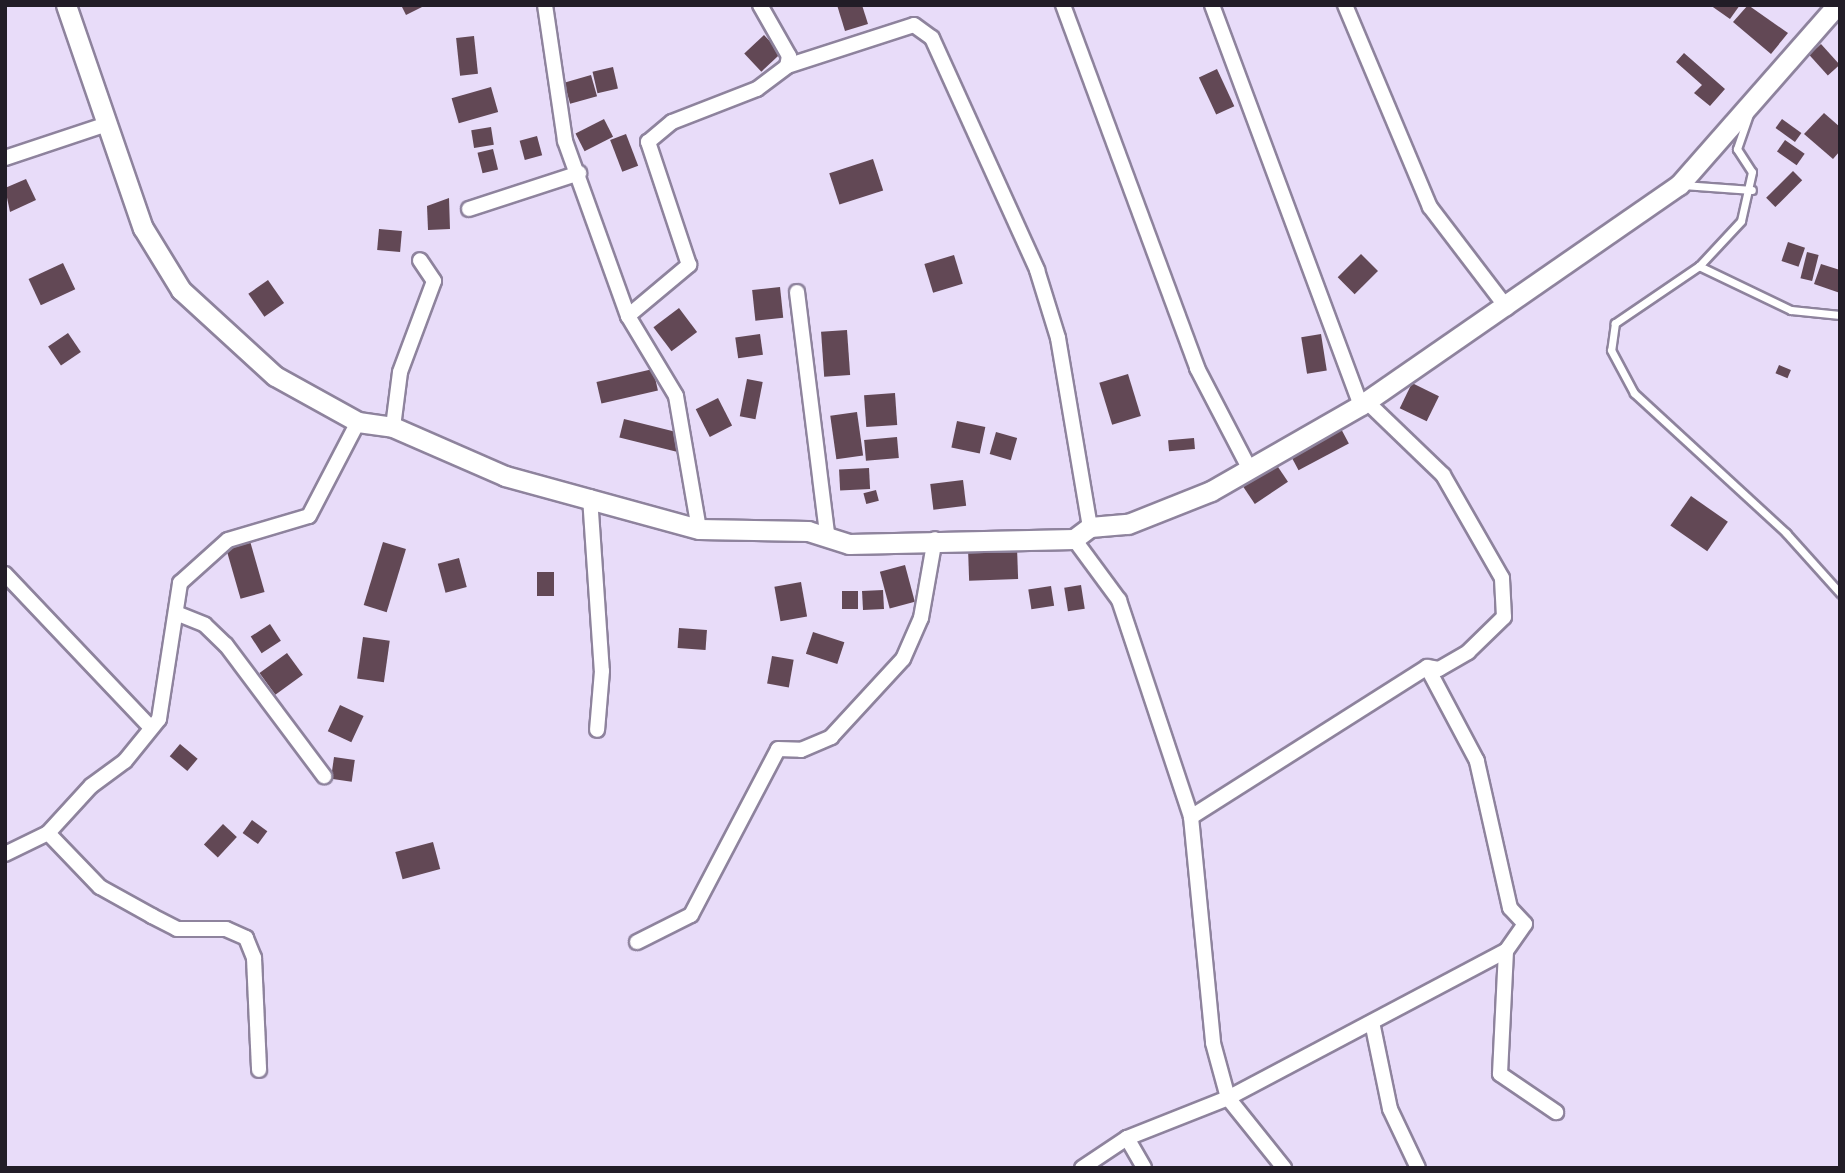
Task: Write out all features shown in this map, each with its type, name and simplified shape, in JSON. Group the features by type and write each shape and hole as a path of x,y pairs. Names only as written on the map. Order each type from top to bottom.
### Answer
{"street":[{"path":"66,5 143,228 181,290 275,376 358,422 393,427 505,476 590,497 699,529 827,534 849,544 935,539 1074,539 1090,527 1139,520 1249,468 1363,402 1507,308 1679,185 1837,5"},
{"path":"545,5 565,141 579,173 628,316 676,396 699,529"},
{"path":"760,5 789,55 787,66"},
{"path":"1063,5 1197,368 1249,468"},
{"path":"1191,817 1427,667 1439,668 1468,652 1504,617 1502,578 1443,475 1363,402 1212,5"},
{"path":"1345,5 1430,207 1507,308"},
{"path":"628,316 689,265 648,142 671,122 757,89 787,66 914,24 932,38 1037,270 1058,338 1090,527"},
{"path":"5,158 107,124"},
{"path":"469,209 579,173"},
{"path":"393,427 400,372 434,281 420,260"},
{"path":"797,292 827,534"},
{"path":"5,854 48,833 151,728 168,683 180,583 228,540 309,516 358,422"},
{"path":"590,497 602,671 597,730"},
{"path":"638,942 691,915 778,749 801,750 831,737 903,659 921,618 935,539"},
{"path":"1074,539 1119,600 1191,817 1213,1043 1228,1098 1284,1168"},
{"path":"5,574 151,728"},
{"path":"176,613 205,625 226,645 324,776"},
{"path":"1082,1168 1127,1138 1228,1098 1506,951 1525,924 1510,908 1477,761 1427,667"},
{"path":"48,833 100,887 152,916 177,929 226,929 246,938 254,958 259,1070"},
{"path":"1506,951 1500,1074 1556,1112"},
{"path":"1372,1022 1390,1109 1418,1168"},
{"path":"1127,1138 1144,1168"}],"lane":[{"path":"1753,103 1737,149 1749,161 1752,190 1741,221 1699,265 1615,323 1610,333 1618,369 1634,393 1786,533 1840,593"},
{"path":"1679,185 1752,190"},
{"path":"1699,265 1791,310 1840,315"}],"building":[{"path":"401,5 426,5 406,15"},
{"path":"837,5 862,5 868,24 845,31"},
{"path":"1710,5 1740,5 1730,19"},
{"path":"1748,5 1788,33 1771,54 1733,22"},
{"path":"764,35 781,53 761,72 744,53"},
{"path":"474,36 478,74 460,76 456,38"},
{"path":"1821,44 1840,65 1828,76 1809,55"},
{"path":"1684,53 1725,89 1710,106 1694,93 1702,85 1676,62"},
{"path":"613,67 618,88 597,93 593,72"},
{"path":"1217,69 1234,106 1216,115 1199,77"},
{"path":"591,75 597,96 570,104 564,83"},
{"path":"491,87 498,112 459,123 452,98"},
{"path":"1824,113 1840,127 1840,151 1833,159 1804,134"},
{"path":"604,119 613,137 585,151 575,134"},
{"path":"1782,119 1801,133 1795,142 1776,128"},
{"path":"491,127 494,145 474,148 471,130"},
{"path":"626,134 638,166 622,172 610,140"},
{"path":"537,136 542,155 525,160 520,141"},
{"path":"1785,140 1805,154 1797,165 1777,151"},
{"path":"493,149 498,169 483,173 477,153"},
{"path":"873,159 883,190 839,205 829,173"},
{"path":"1793,171 1802,180 1775,207 1766,198"},
{"path":"26,179 36,200 10,212 5,188"},
{"path":"449,198 450,229 428,230 427,206"},
{"path":"379,229 402,231 400,252 377,250"},
{"path":"1788,242 1805,248 1799,267 1781,261"},
{"path":"1807,252 1819,255 1812,281 1800,278"},
{"path":"1361,254 1378,271 1355,294 1338,277"},
{"path":"954,255 963,284 933,293 924,264"},
{"path":"63,263 75,289 41,305 29,279"},
{"path":"1821,264 1840,270 1840,293 1814,284"},
{"path":"268,280 284,303 264,317 248,294"},
{"path":"780,287 783,318 755,321 752,290"},
{"path":"679,308 697,332 671,351 653,327"},
{"path":"847,330 850,375 824,377 821,332"},
{"path":"68,333 81,352 61,365 48,346"},
{"path":"760,334 763,355 738,358 735,337"},
{"path":"1321,334 1327,371 1307,374 1301,337"},
{"path":"1779,365 1791,370 1787,378 1775,373"},
{"path":"653,369 658,390 601,403 596,382"},
{"path":"1128,374 1141,416 1112,425 1099,383"},
{"path":"747,379 763,382 755,419 740,416"},
{"path":"1412,383 1439,396 1427,421 1400,408"},
{"path":"895,393 897,425 866,427 864,395"},
{"path":"718,398 732,426 710,437 696,409"},
{"path":"857,412 863,456 836,459 830,416"},
{"path":"624,419 681,433 677,452 619,437"},
{"path":"957,421 985,427 980,453 951,447"},
{"path":"1339,425 1349,444 1299,470 1289,452"},
{"path":"996,432 1017,438 1011,460 990,454"},
{"path":"897,437 899,458 866,461 864,440"},
{"path":"1194,438 1195,449 1169,451 1168,440"},
{"path":"1274,461 1288,482 1255,504 1241,483"},
{"path":"869,468 870,489 840,491 839,470"},
{"path":"963,480 966,506 933,510 930,484"},
{"path":"876,490 879,501 866,504 863,493"},
{"path":"1691,496 1728,522 1707,551 1670,525"},
{"path":"250,541 265,592 241,599 226,548"},
{"path":"383,542 406,549 387,612 364,605"},
{"path":"1017,547 1018,579 969,581 968,549"},
{"path":"459,558 467,587 446,593 438,564"},
{"path":"905,565 915,602 890,608 880,572"},
{"path":"537,572 554,572 554,596 537,596"},
{"path":"801,582 807,616 780,621 774,587"},
{"path":"1081,585 1085,609 1068,611 1064,588"},
{"path":"1051,586 1054,606 1031,609 1028,590"},
{"path":"883,590 884,609 863,610 862,591"},
{"path":"842,591 858,591 858,609 842,609"},
{"path":"270,624 281,641 262,653 251,637"},
{"path":"679,628 707,630 706,650 678,648"},
{"path":"813,632 844,642 837,664 806,654"},
{"path":"363,637 390,641 384,682 357,679"},
{"path":"287,653 303,675 275,695 259,673"},
{"path":"772,656 794,660 789,687 767,684"},
{"path":"340,705 364,716 351,742 328,731"},
{"path":"180,744 198,759 187,771 170,756"},
{"path":"334,757 355,760 352,782 331,779"},
{"path":"252,820 267,831 258,844 243,833"},
{"path":"223,824 237,837 218,857 204,844"},
{"path":"433,842 440,869 403,879 395,852"}]}
